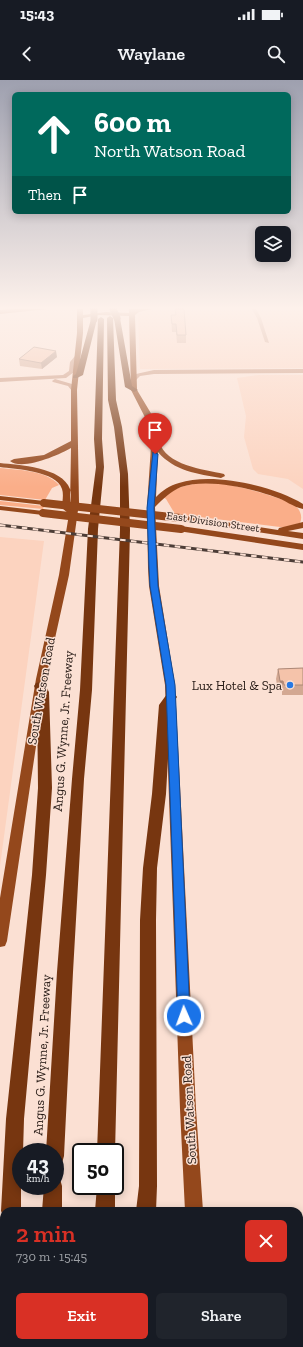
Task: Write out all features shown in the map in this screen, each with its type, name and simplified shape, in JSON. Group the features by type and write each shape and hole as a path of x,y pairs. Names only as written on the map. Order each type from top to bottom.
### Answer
{"highway":[{"path":"75,377 79,374 81,368"},
{"name":"Angus G. Wynne, Jr. Freeway","path":"56,1143 65,972 78,779 86,690 93,529 100,467 98,439 98,368"},
{"path":"106,1143 125,530 124,474 118,427 112,400 113,368"},
{"path":"125,368 129,387 134,390"},
{"path":"11,1207 15,1119 39,874 44,788 43,692 40,686"},
{"path":"146,1207 148,1186 148,920 150,868 165,705 171,697"},
{"path":"52,1207 53,1195"},
{"path":"105,1207 106,1195"}],"main road":[{"name":"South Watson Road","path":"0,941 40,686 64,575 72,512 75,503 74,390 76,368"},
{"path":"132,368 134,390 154,425 156,440 163,456 182,466 280,490 303,498"},
{"name":"South Watson Road","path":"156,440 151,508 154,586 171,697 188,1109 194,1207"},
{"path":"0,461 28,461 52,456 75,442"},
{"path":"0,465 39,471 60,481 66,488 66,508 72,512"},
{"path":"151,508 162,494 173,488 181,484 203,481 226,483 267,492 292,500 303,507"},
{"name":"East Division Street","path":"0,498 180,518 303,536"},
{"name":"East Division Street","path":"0,508 181,529 303,547"},
{"path":"270,531 303,525"}],"street":[{"path":"0,380 64,377 69,375 72,368"},
{"path":"140,368 154,372"},
{"path":"133,380 138,375 154,372 303,371"},
{"path":"39,379 64,383 70,385 74,390"}],"shaded area":[{"path":"140,368 282,368 140,369"},
{"path":"258,375 303,375 303,489 288,479 258,474 253,469 244,437 246,416 237,378"},
{"path":"0,468 23,470 47,476 59,485 52,488 45,500 0,495"},
{"path":"200,483 219,483 231,485 288,502 298,509 301,515 300,523 287,527 280,527 175,514 166,499 163,497 180,487"},
{"path":"0,501 44,506 43,509 0,505"},
{"path":"0,537 44,541 0,866"}],"building":[{"path":"303,668 303,685 284,685 283,681 280,681 278,669"}],"railway":[{"path":"0,525 303,562"}],"place":[{"name":"Lux Hotel & Spa","path":"290,685"}],"route":[{"path":"155,454 151,508 153,568 154,586 170,685 178,842 184,1016"}]}
